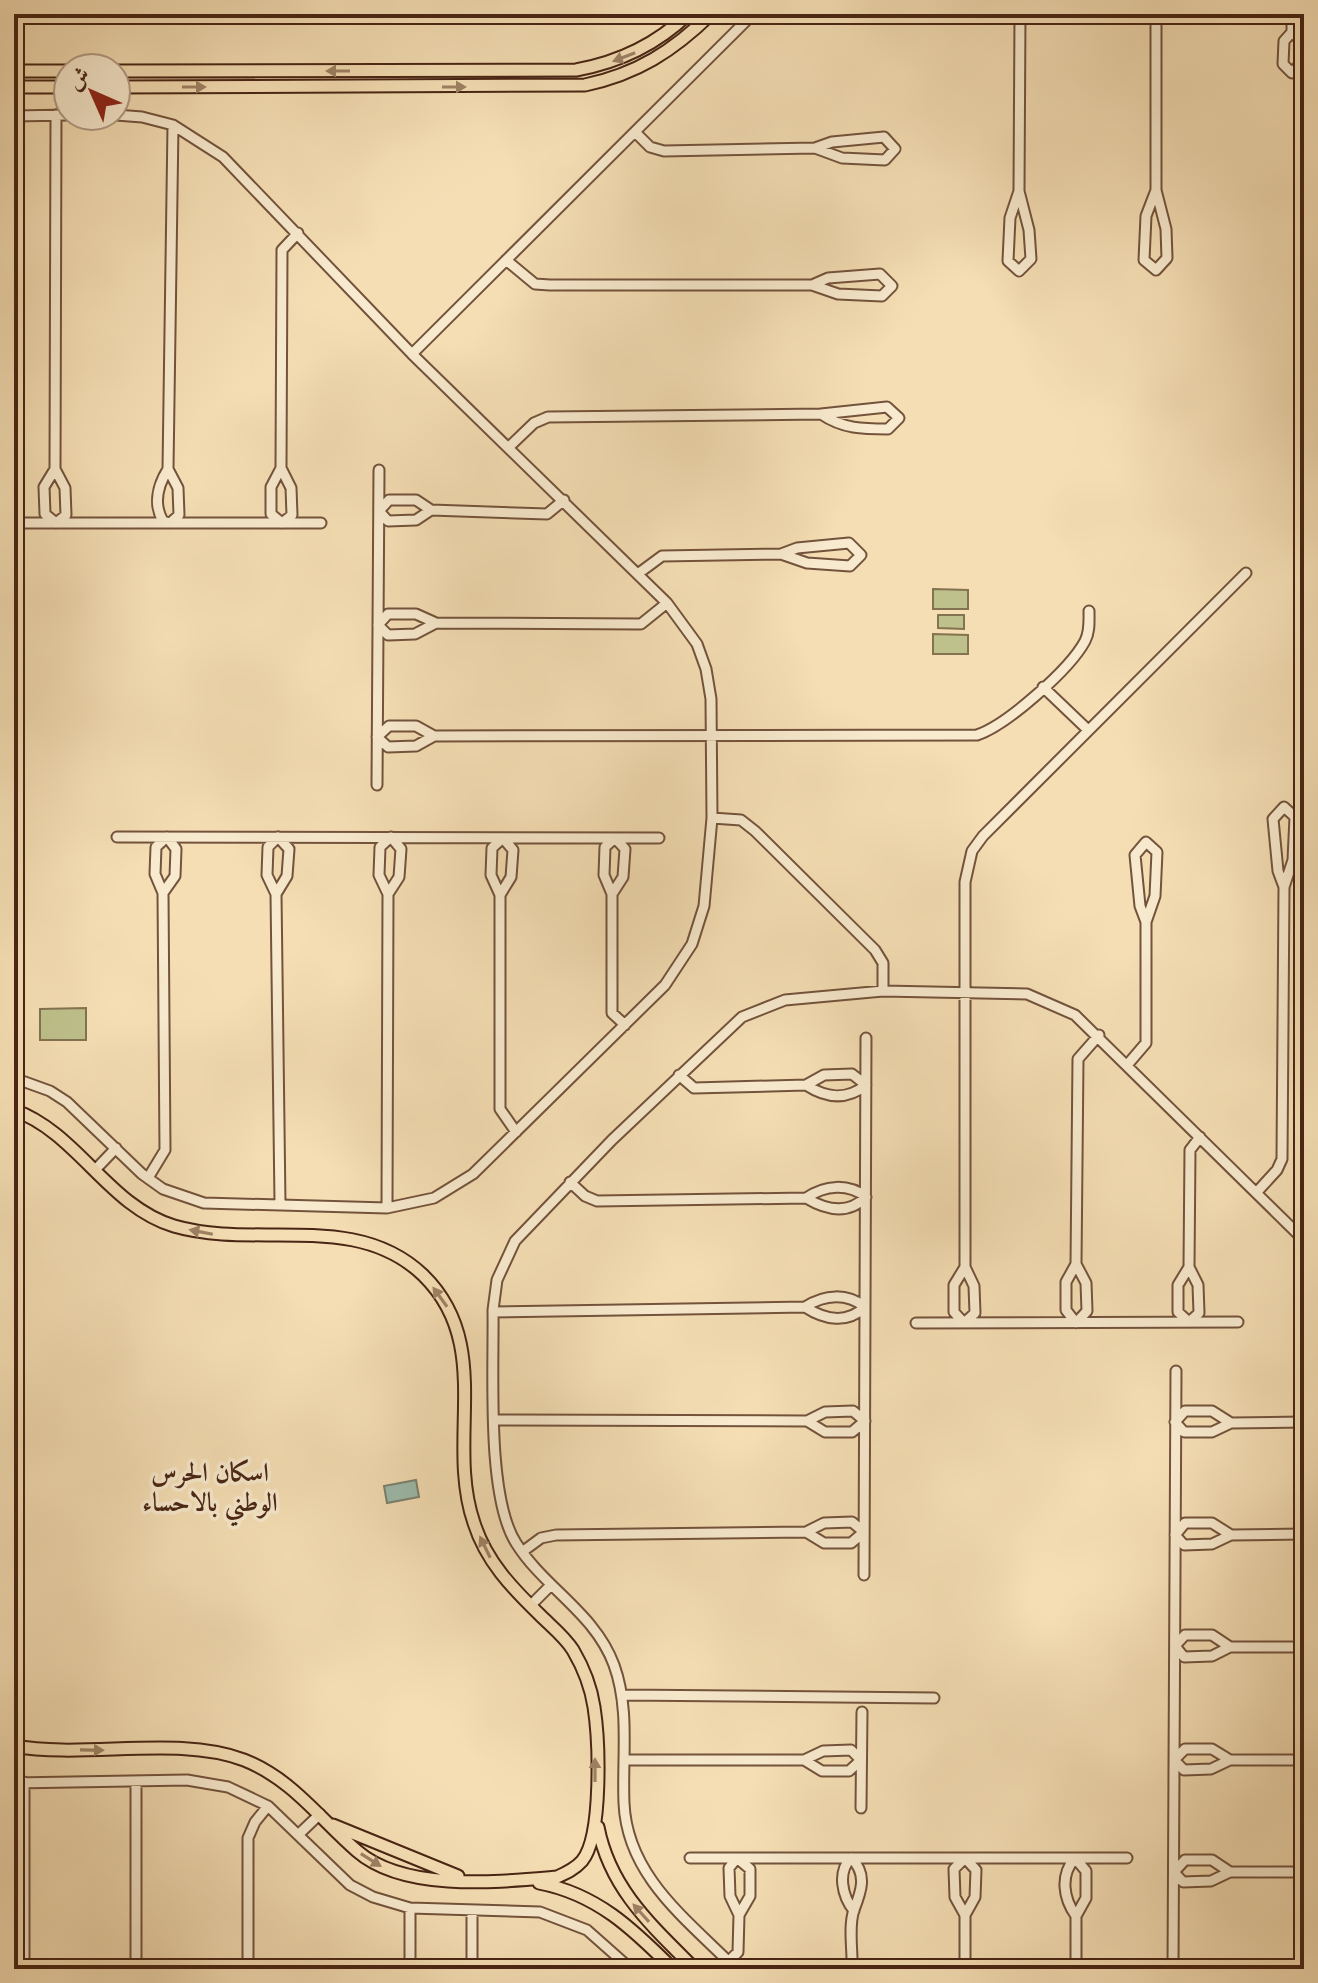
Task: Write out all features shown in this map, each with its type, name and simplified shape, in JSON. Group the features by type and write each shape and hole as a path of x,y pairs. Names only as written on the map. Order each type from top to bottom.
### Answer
{"main road":[{"path":"132,71 576,70 610,62 644,48 688,14"},
{"path":"132,87 585,85 607,81 652,62 711,14"},
{"path":"14,71 52,71"},
{"path":"14,87 52,87"},
{"path":"14,1110 55,1132 129,1201 170,1225 211,1234 356,1239 386,1249 424,1277 444,1300 455,1322 465,1356 466,1479 474,1524 501,1575 571,1647 588,1683 595,1730 592,1841 583,1860 572,1871 557,1877 467,1880 412,1877 390,1871 357,1851 288,1783 243,1760 196,1751 14,1749"},
{"path":"595,1814 602,1846 616,1881 630,1902 688,1967"},
{"path":"325,1819 467,1880"},
{"path":"519,1879 564,1888 601,1904 673,1969"}],"street":[{"path":"412,354 753,14"},
{"path":"1019,191 1010,218 1008,261 1019,271 1031,259 1029,230 1019,191 1020,14"},
{"path":"1156,14 1156,190 1166,229 1167,258 1156,270 1144,260 1146,216 1156,190"},
{"path":"1292,14 1292,32"},
{"path":"14,116 52,115"},
{"path":"14,1078 50,1091 67,1102 163,1189 204,1203 387,1208 414,1204 450,1190 473,1174 665,985 692,944 704,906 712,818 711,736 706,669 691,633 639,573 412,354 223,157 173,125 132,116"},
{"path":"170,523 163,521 159,514 158,487 168,469 173,125"},
{"path":"56,132 55,469 65,488 66,515 56,523"},
{"path":"635,132 650,147 664,151 815,148 832,142 884,137 895,149 885,160 842,158 815,148"},
{"path":"282,523 292,515 291,488 281,468 282,250 298,233"},
{"path":"506,260 535,284 812,285 838,294 882,296 892,286 880,274 828,278 812,285"},
{"path":"510,446 534,423 548,417 821,414 887,407 899,418 888,429 860,429 834,423 821,414"},
{"path":"281,468 271,487 271,514 282,523"},
{"path":"55,469 44,487 45,514 56,523"},
{"path":"168,469 178,488 179,515 170,523"},
{"path":"377,785 379,470"},
{"path":"379,511 389,500 416,500 431,510 547,514 564,500"},
{"path":"379,511 388,521 416,520 425,517 431,510"},
{"path":"14,523 321,523"},
{"path":"639,573 662,556 781,554 797,548 849,543 861,555 850,566 807,563 781,554"},
{"path":"964,1323 975,1313 974,1286 965,1267 965,882 972,851 983,836 1246,573"},
{"path":"378,625 388,614 416,614 436,623 641,624 667,603"},
{"path":"377,737 389,726 416,726 434,736 977,735 1009,720 1084,644 1089,611"},
{"path":"378,625 388,635 415,634 436,623"},
{"path":"1043,687 1088,730"},
{"path":"377,737 388,747 416,746 434,736"},
{"path":"1256,1193 1277,1170 1282,1159 1284,887 1274,847 1273,819 1284,807 1295,817 1293,860 1284,887"},
{"path":"712,818 741,820 755,831 875,950 883,963 883,991"},
{"path":"117,837 659,838"},
{"path":"163,893 175,876 176,849 167,837"},
{"path":"148,1178 165,1150 163,893 155,874 156,847 167,837"},
{"path":"276,894 287,876 289,849 278,837"},
{"path":"278,837 268,847 267,875 276,894 280,1203"},
{"path":"388,894 399,877 401,849 391,837"},
{"path":"387,1208 388,894 379,875 380,847 391,837"},
{"path":"503,838 492,848 491,875 500,895 500,1109 516,1132"},
{"path":"500,895 511,877 513,850 503,838"},
{"path":"615,838 605,847 604,875 612,894 612,1013 625,1025"},
{"path":"612,894 623,877 625,849 615,838"},
{"path":"1128,1064 1146,1043 1146,922 1155,896 1157,852 1146,842 1135,855 1140,906 1146,922"},
{"path":"737,1858 729,1868 730,1896 739,1915 738,1952 733,1965 662,1896 634,1852 624,1805 623,1695 613,1662 583,1615 522,1552 500,1506 493,1312 497,1280 515,1241 570,1182 723,1032 764,1006 810,996 883,991 1027,994 1064,1009 1099,1035 1304,1240"},
{"path":"1076,1323 1087,1311 1086,1283 1076,1264 1078,1059 1099,1035"},
{"path":"864,1575 866,1038"},
{"path":"679,1075 694,1088 806,1085 824,1075 852,1074 866,1085"},
{"path":"806,1085 824,1096 851,1096 866,1085"},
{"path":"1189,1322 1199,1313 1198,1285 1189,1267 1190,1150 1200,1137"},
{"path":"95,1170 116,1148"},
{"path":"570,1182 585,1196 597,1201 806,1198 825,1188 853,1187 866,1197"},
{"path":"806,1198 825,1208 851,1208 866,1197"},
{"path":"1076,1264 1066,1282 1066,1310 1076,1323"},
{"path":"964,1323 954,1312 954,1285 965,1267"},
{"path":"1189,1267 1178,1285 1178,1312 1189,1322"},
{"path":"493,1312 805,1307 824,1298 852,1297 865,1307"},
{"path":"805,1307 823,1318 850,1318 865,1307"},
{"path":"916,1323 1238,1322"},
{"path":"1173,1969 1176,1371"},
{"path":"496,1420 807,1421 825,1412 853,1411 865,1421"},
{"path":"1175,1422 1185,1411 1212,1411 1231,1423"},
{"path":"807,1421 825,1432 852,1432 865,1421"},
{"path":"1175,1422 1184,1432 1212,1432 1231,1423 1304,1422"},
{"path":"522,1552 541,1538 556,1535 806,1532 824,1523 852,1522 864,1532"},
{"path":"1175,1535 1185,1523 1212,1523 1231,1535"},
{"path":"806,1532 824,1543 851,1543 864,1532"},
{"path":"1175,1535 1184,1545 1212,1544 1231,1535 1304,1534"},
{"path":"530,1606 551,1585"},
{"path":"1175,1646 1185,1635 1212,1635 1230,1647"},
{"path":"1175,1646 1184,1657 1212,1656 1230,1647 1304,1647"},
{"path":"623,1695 934,1698"},
{"path":"861,1808 862,1712"},
{"path":"1174,1760 1185,1749 1212,1749 1230,1760"},
{"path":"624,1760 804,1760 823,1751 851,1750 861,1760"},
{"path":"804,1760 822,1771 849,1771 861,1760"},
{"path":"1174,1760 1184,1770 1211,1769 1230,1760 1304,1760"},
{"path":"136,1781 136,1969"},
{"path":"24,1969 19,1782 136,1781 207,1782 228,1787 268,1806 350,1885 373,1897 410,1908 540,1912 563,1918 587,1930 631,1969"},
{"path":"248,1969 248,1838 255,1822 268,1806"},
{"path":"298,1835 325,1819"},
{"path":"690,1858 1127,1858"},
{"path":"737,1858 750,1869 750,1896 739,1915"},
{"path":"851,1858 861,1871 861,1898 854,1911 852,1969"},
{"path":"851,1858 843,1871 844,1896 854,1911"},
{"path":"965,1858 976,1870 975,1897 965,1915 965,1969"},
{"path":"965,1858 954,1869 955,1897 965,1915"},
{"path":"1075,1858 1086,1871 1086,1898 1076,1916 1076,1969"},
{"path":"1075,1858 1065,1870 1066,1898 1076,1916"},
{"path":"1174,1872 1185,1860 1212,1860 1230,1872"},
{"path":"1174,1872 1183,1882 1211,1881 1230,1872 1304,1872"},
{"path":"410,1908 410,1969"},
{"path":"472,1910 472,1969"}],"green space":[{"path":"933,589 968,590 968,609 933,609"},
{"path":"938,615 964,615 964,629 938,628"},
{"path":"933,634 968,635 968,654 933,654"},
{"path":"86,1008 86,1040 40,1040 40,1009"}],"shaded area":[{"path":"416,1480 419,1497 387,1503 384,1486"}],"district":[{"name":"اسكان الحرس الوطني بالاحساء","path":"210,1487"}]}
